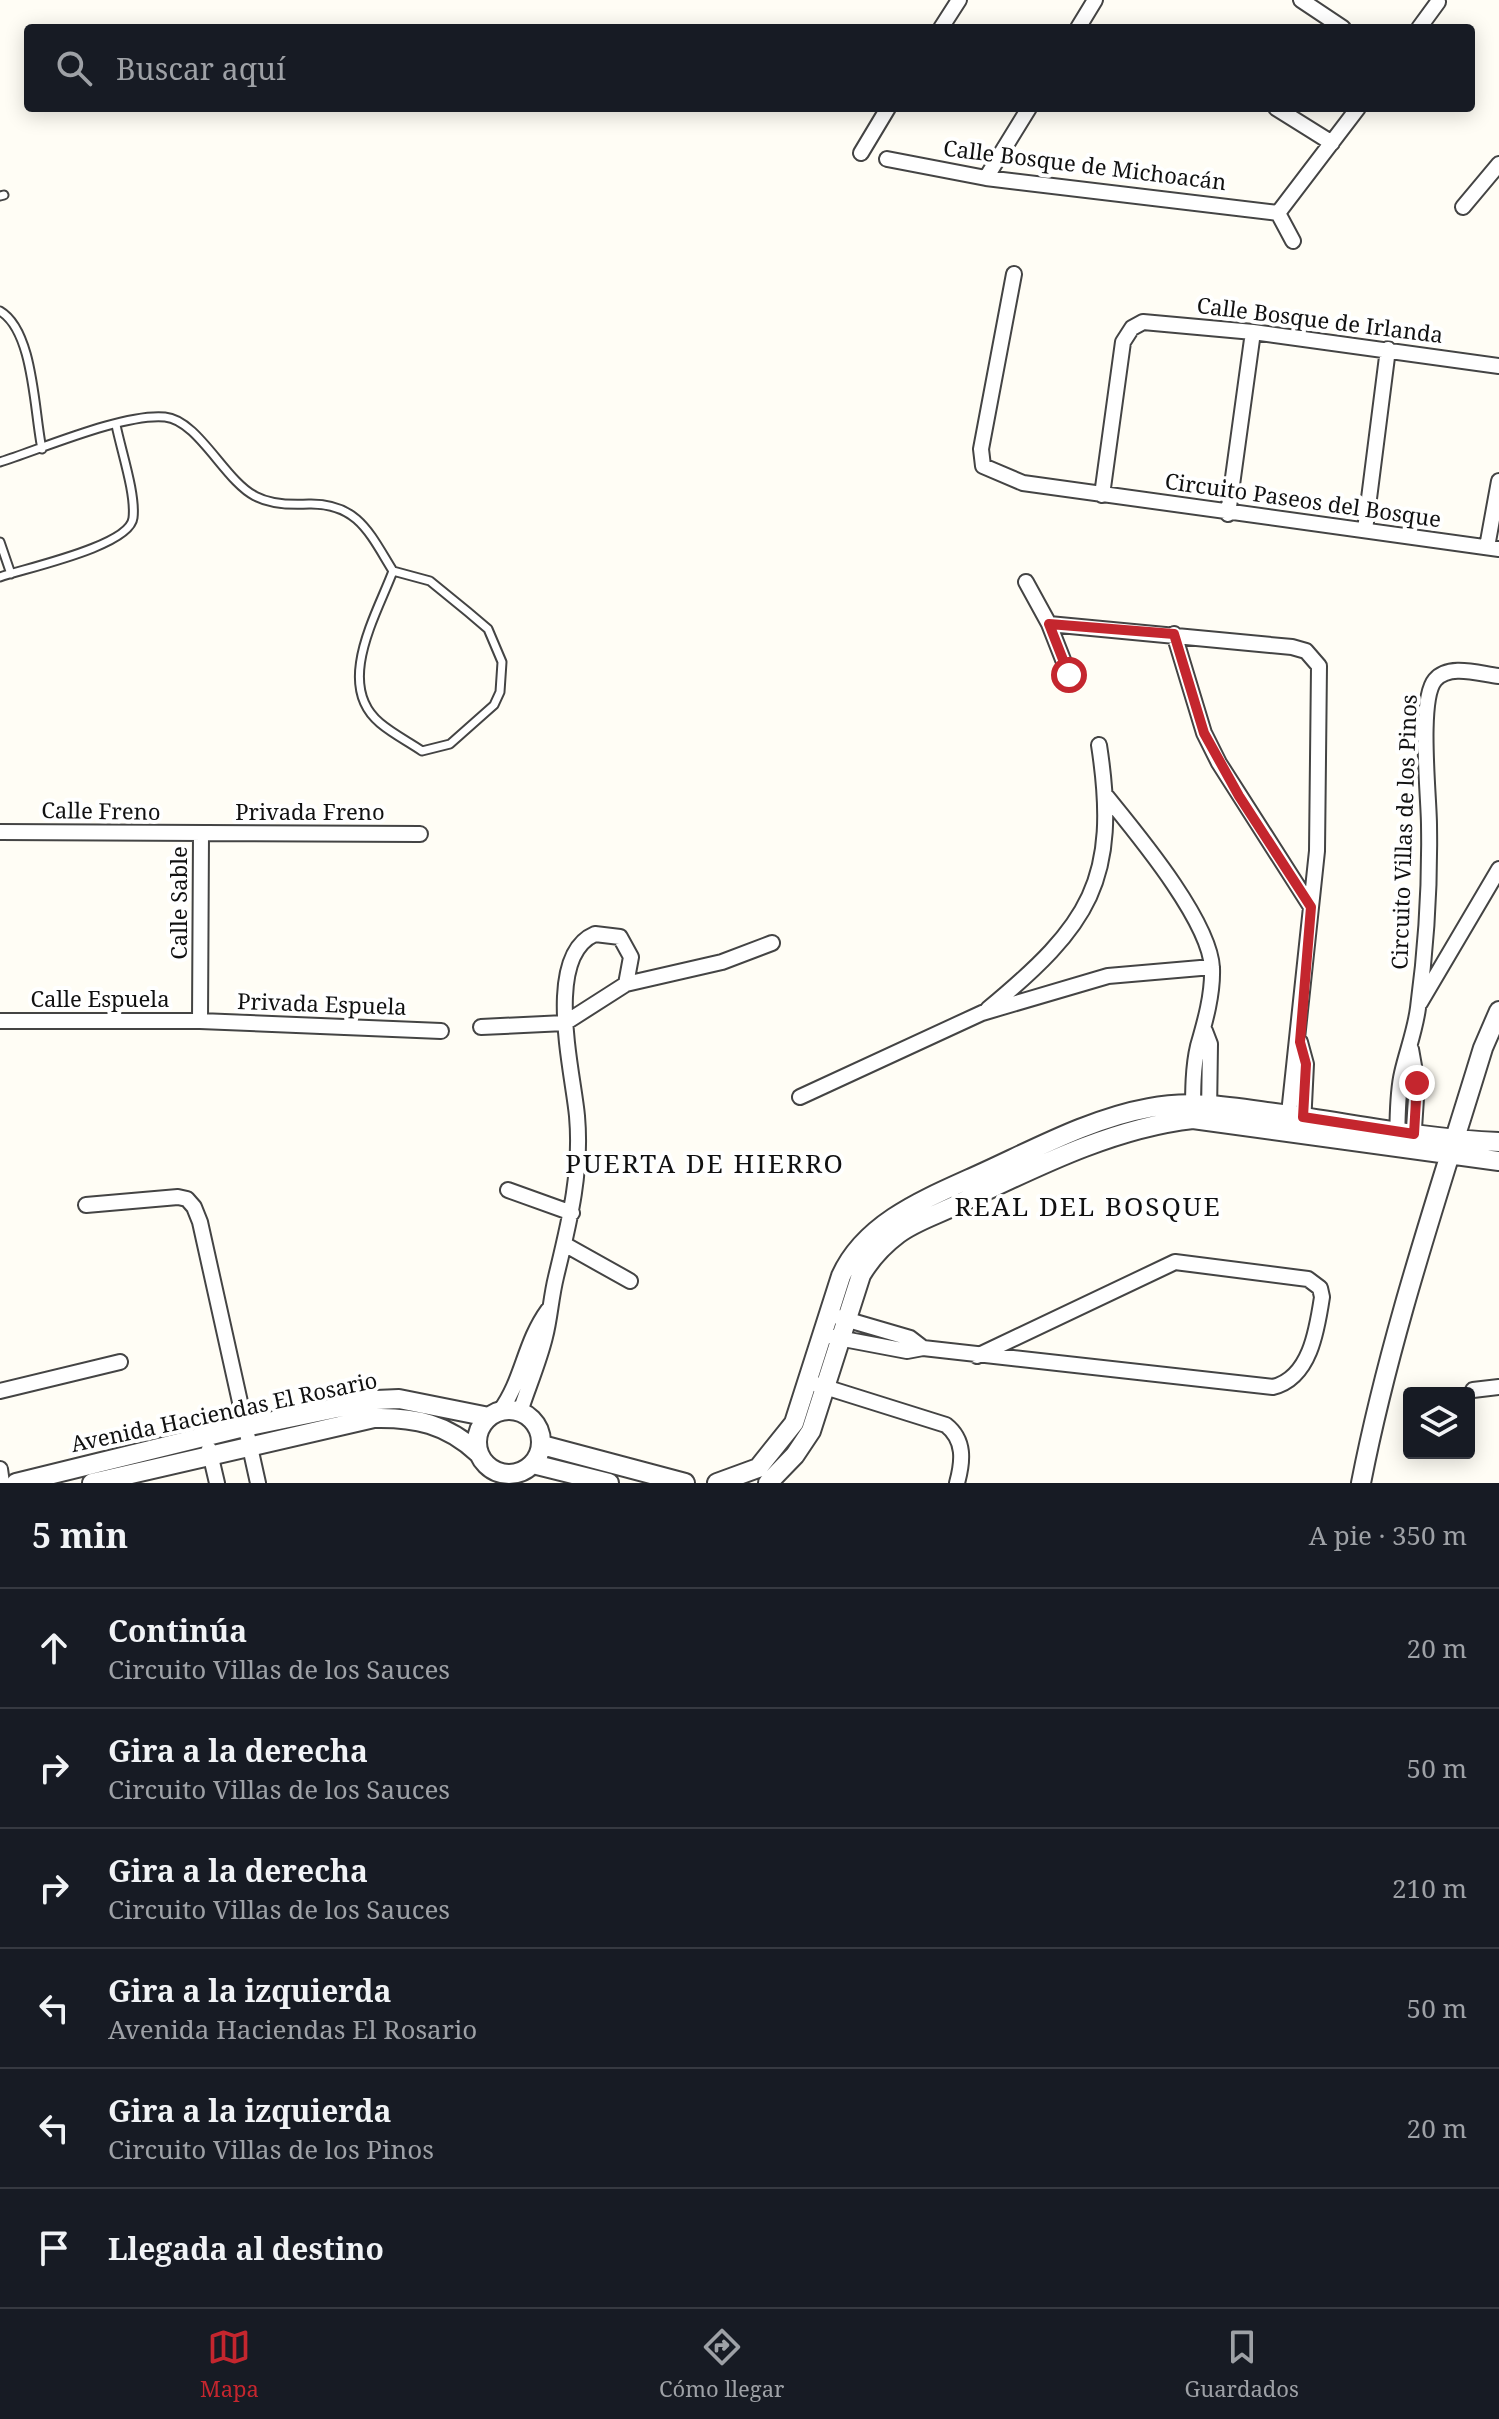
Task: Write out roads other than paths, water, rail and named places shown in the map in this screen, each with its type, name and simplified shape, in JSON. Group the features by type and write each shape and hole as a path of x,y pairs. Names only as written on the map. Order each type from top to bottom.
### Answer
{"street":[{"path":"944,24 959,0"},
{"path":"1080,24 1095,0"},
{"path":"1301,0 1337,24"},
{"path":"1422,24 1438,2"},
{"path":"861,153 886,112"},
{"path":"986,178 1027,112"},
{"path":"1282,112 1332,143"},
{"path":"1293,241 1278,213 1355,112"},
{"name":"Calle Bosque de Michoacán","path":"887,159 986,178 1278,213"},
{"path":"1463,207 1499,164"},
{"name":"Circuito Paseos del Bosque","path":"1014,274 981,449 983,466 1023,483 1228,514 1493,548"},
{"name":"Calle Bosque de Irlanda","path":"1102,495 1123,342 1137,325 1156,321 1388,349 1499,366"},
{"path":"1228,514 1253,332"},
{"path":"1365,530 1388,349"},
{"path":"1493,548 1499,481"},
{"path":"1026,582 1049,624 1069,675"},
{"path":"1049,624 1292,647 1306,651 1319,666 1318,824 1300,1042 1306,1064 1296,1123"},
{"path":"1174,634 1204,733 1214,753 1311,907"},
{"name":"Circuito Villas de los Pinos","path":"1405,1140 1402,1073 1411,1049 1418,1006 1428,875 1425,755 1429,693 1432,683 1445,673 1499,676"},
{"path":"982,1013 1041,965 1084,911 1100,867 1107,797 1099,745"},
{"path":"1107,797 1141,839 1200,927 1212,967 1205,1031 1210,1044 1201,1111"},
{"name":"Calle Freno","path":"0,832 201,834"},
{"name":"Privada Freno","path":"201,834 420,834"},
{"name":"Calle Sable","path":"200,1021 201,834"},
{"name":"Circuito Villas de los Pinos","path":"1418,1006 1499,869"},
{"path":"520,1412 546,1336 548,1310 578,1184 577,1120 565,1023 568,970 584,938 605,933 620,937 631,957 626,984"},
{"path":"481,1027 565,1023 626,984 722,962 772,943"},
{"path":"800,1097 982,1013 1108,976 1212,967"},
{"path":"1361,1483 1376,1405 1402,1311 1499,1011"},
{"name":"Calle Espuela","path":"0,1021 200,1021"},
{"name":"Privada Espuela","path":"200,1021 441,1031"},
{"path":"717,1483 755,1478 818,1385 838,1317 849,1260 878,1228 910,1208 1097,1123 1151,1107 1201,1111 1453,1148 1499,1161"},
{"path":"1453,1148 1499,1142"},
{"path":"508,1190 572,1213"},
{"path":"86,1205 178,1197 187,1199 194,1207 208,1253 258,1483"},
{"path":"564,1244 630,1281"},
{"path":"832,1336 907,1351 923,1348 977,1356 1273,1387 1295,1378 1300,1369 1308,1354 1322,1297 1320,1288 1308,1279 1175,1262 977,1356"},
{"path":"495,1414 520,1412 537,1425 542,1445 533,1464 514,1475 502,1474 484,1463 478,1453 478,1433 512,1393 532,1332 548,1310"},
{"path":"838,1317 910,1338 923,1348"},
{"path":"0,1391 120,1362"},
{"path":"818,1385 946,1425 959,1438 961,1448 957,1483"},
{"path":"1475,1390 1499,1387"},
{"name":"Avenida Haciendas El Rosario","path":"92,1483 208,1446 244,1427 366,1402 399,1399 495,1414"},
{"name":"Avenida Haciendas El Rosario","path":"16,1483 208,1446 249,1446 374,1418 399,1418 434,1425 456,1435 478,1453"},
{"path":"542,1445 685,1483"},
{"path":"208,1446 217,1483"},
{"path":"533,1464 609,1483"},
{"path":"0,1469 2,1483"}],"lane":[{"path":"0,311 10,317 24,344 42,449"},
{"path":"0,462 116,425 169,417 184,425 256,497 344,510 358,517 393,571 430,581 488,629 502,662 500,692 494,705 460,736 438,748 422,751 377,721 359,688 360,660 393,571"},
{"path":"0,577 109,542 127,531 134,515 116,425"},
{"path":"0,542 11,574"}],"district":[{"name":"PUERTA DE HIERRO","path":"705,1164"},
{"name":"REAL DEL BOSQUE","path":"1088,1207"}]}
